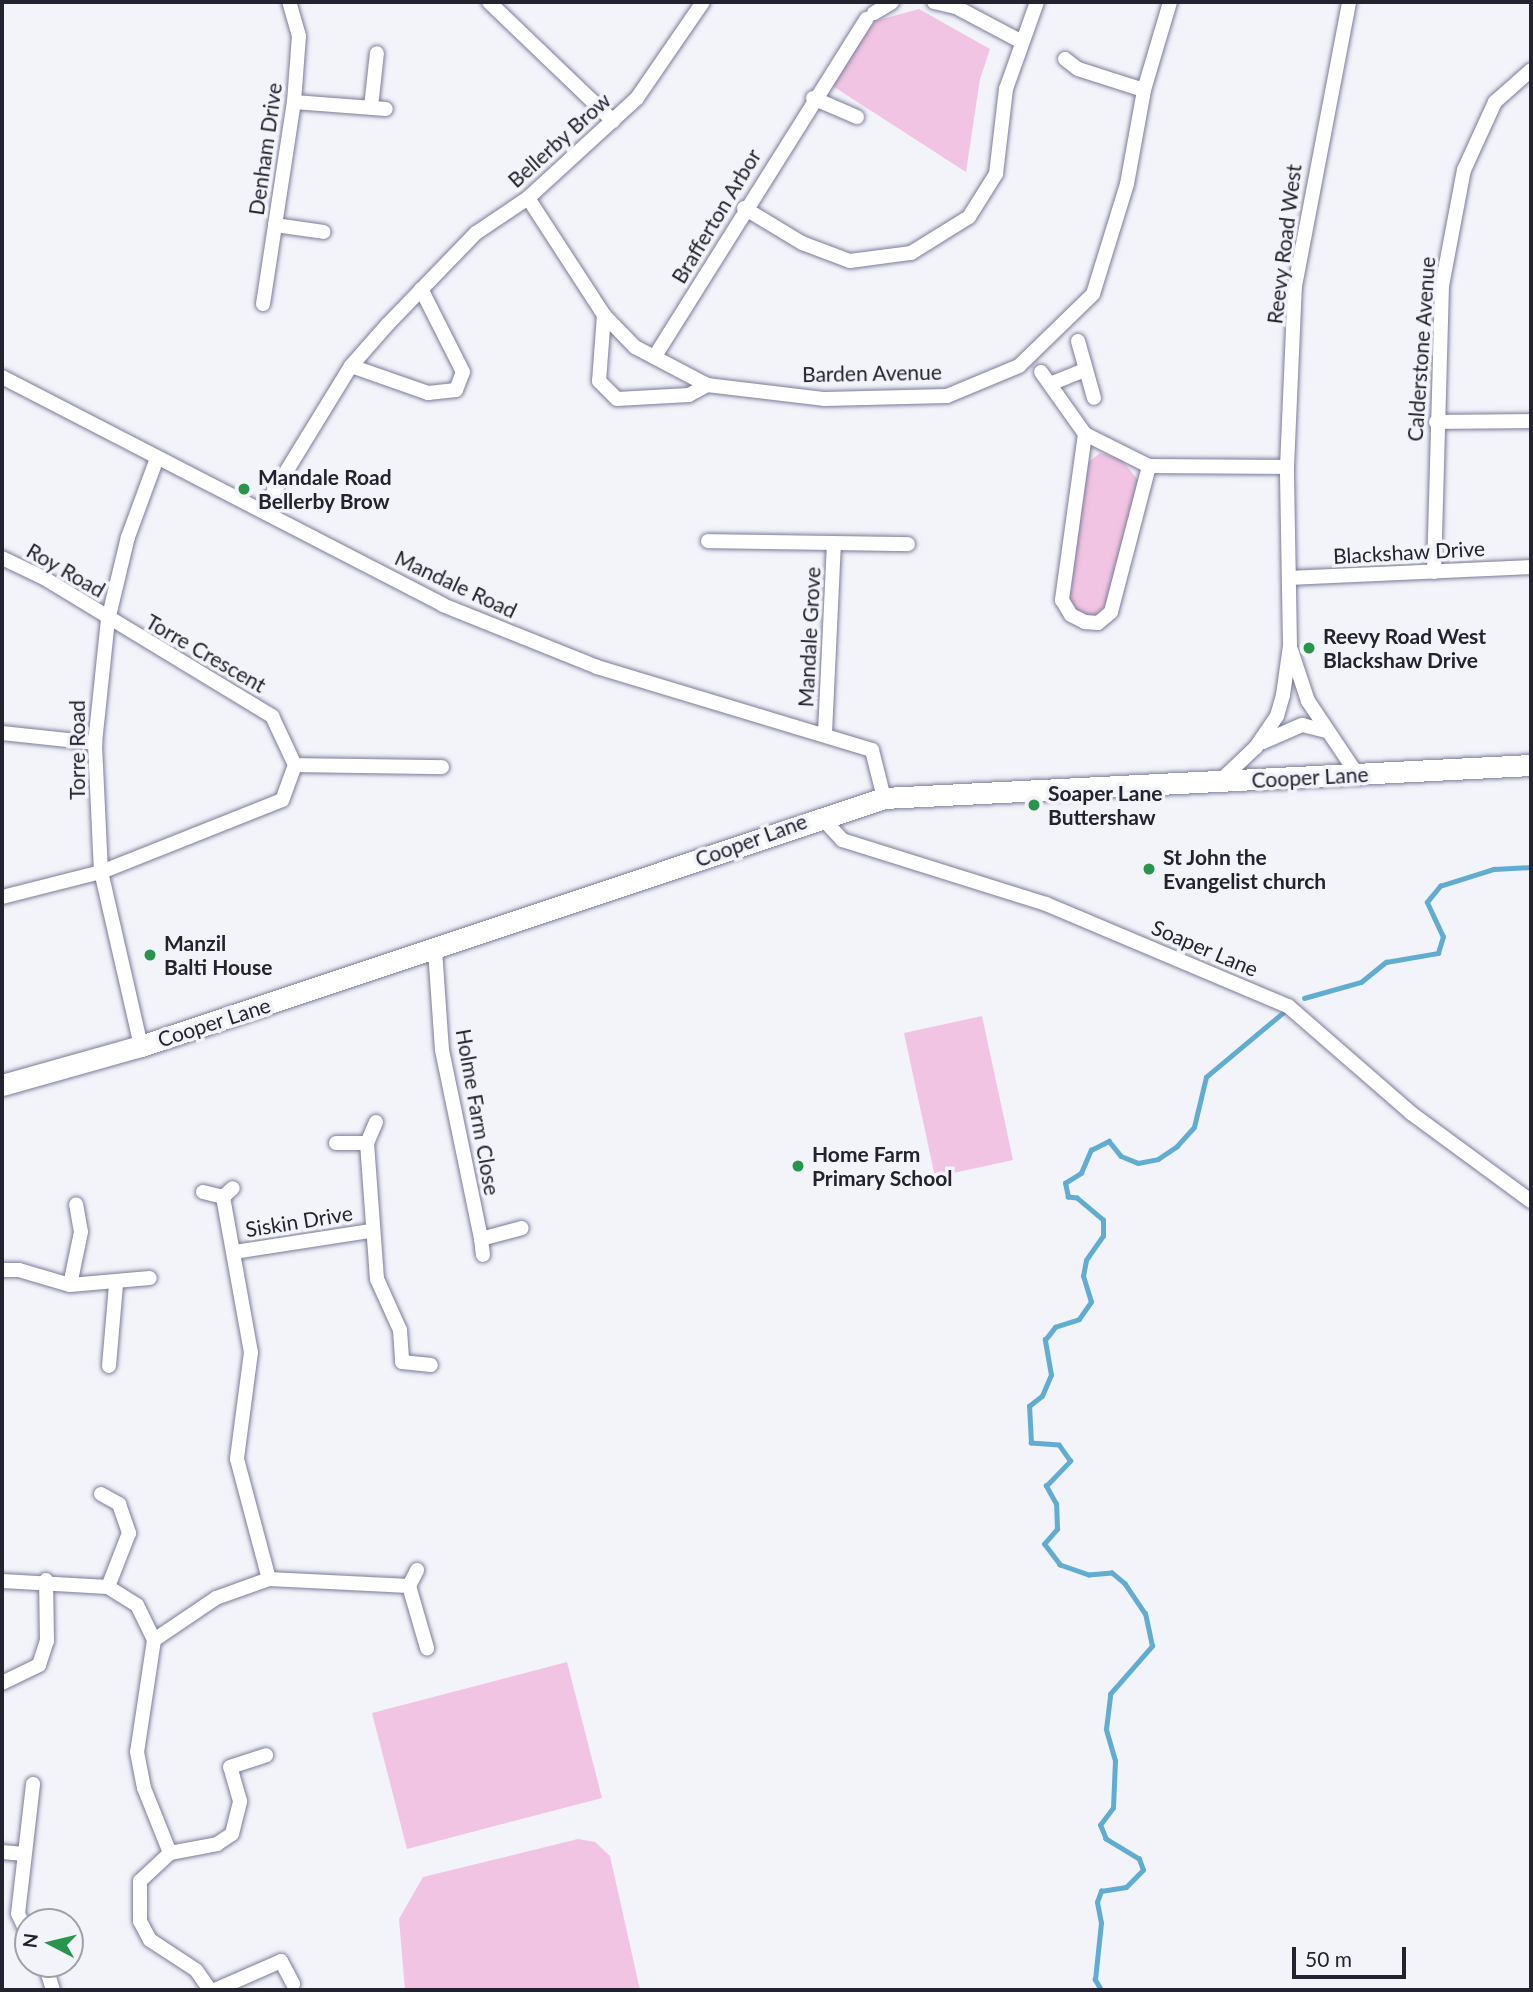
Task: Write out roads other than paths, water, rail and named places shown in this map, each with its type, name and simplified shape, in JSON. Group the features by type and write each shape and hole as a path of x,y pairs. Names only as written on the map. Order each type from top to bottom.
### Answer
{"main road":[{"name":"Cooper Lane","path":"2,1085 141,1046 435,950 820,816 884,798 1531,765"}],"street":[{"name":"Denham Drive","path":"263,304 295,102 299,36 289,2"},
{"path":"489,2 613,121"},
{"name":"Bellerby Brow","path":"262,511 351,366 476,233 528,198 636,98 702,2"},
{"name":"Brafferton Arbor","path":"655,356 813,98 870,16 892,2"},
{"path":"934,2 956,7 1020,41"},
{"path":"744,208 802,243 850,261 911,253 969,217 996,174 1006,89 1020,41 1037,2"},
{"name":"Barden Avenue","path":"528,198 604,315 635,346 707,385 825,399 947,396 1019,366 1093,294 1128,184 1144,90 1170,2"},
{"name":"Reevy Road West","path":"1290,646 1287,467 1296,286 1349,2"},
{"path":"295,102 379,108 377,53"},
{"path":"1065,59 1078,69 1144,90"},
{"name":"Calderstone Avenue","path":"1434,572 1436,422 1442,286 1464,170 1495,102 1531,70"},
{"path":"813,98 857,117"},
{"path":"275,225 324,232"},
{"path":"351,366 428,393 456,390 463,372 421,289"},
{"path":"604,315 599,381 618,399 689,396 707,385"},
{"path":"1078,341 1094,398"},
{"path":"1085,370 1045,378 1085,434 1149,466 1287,467"},
{"name":"Mandale Road","path":"2,377 443,604 597,667 825,733 872,750 884,798"},
{"path":"1436,422 1531,421"},
{"path":"1085,434 1062,600 1071,615 1085,622 1098,623 1111,612 1149,466"},
{"name":"Torre Road","path":"141,1046 101,872 95,743 108,620 128,537 157,458"},
{"name":"Mandale Grove","path":"708,541 908,544"},
{"name":"Mandale Grove","path":"825,733 834,543"},
{"name":"Roy Road","path":"2,558 108,620"},
{"name":"Blackshaw Drive","path":"1290,578 1531,567"},
{"name":"Torre Crescent","path":"108,620 272,716 295,765"},
{"path":"1290,646 1308,701 1357,774"},
{"path":"1219,782 1256,747 1277,716 1290,646"},
{"path":"1256,747 1302,725 1326,731"},
{"path":"2,733 95,743"},
{"path":"2,897 101,872 282,800 295,765 442,767"},
{"name":"Soaper Lane","path":"820,816 842,841 1046,904 1288,1006 1410,1112 1531,1200"},
{"name":"Holme Farm Close","path":"435,950 442,1050 483,1255"},
{"name":"Siskin Drive","path":"376,1122 367,1143 373,1194 370,1231 377,1279 400,1329 402,1362 430,1365"},
{"path":"336,1143 367,1143"},
{"name":"Siskin Drive","path":"203,1192 228,1192 234,1252 251,1352 237,1459 269,1579"},
{"path":"70,1285 81,1232 76,1204"},
{"path":"481,1239 522,1228"},
{"name":"Siskin Drive","path":"234,1252 370,1231"},
{"path":"2,1270 70,1285 116,1284 150,1278"},
{"path":"109,1366 116,1284"},
{"path":"101,1494 119,1504 129,1533 107,1587"},
{"path":"416,1570 409,1586 427,1648"},
{"path":"155,1640 216,1598 269,1579 409,1586"},
{"path":"2,1683 39,1665 47,1641 46,1580"},
{"path":"2,1581 46,1580 107,1587 137,1605 155,1640 137,1752 144,1788 170,1853"},
{"path":"266,1755 230,1767 240,1801 232,1834 217,1844 170,1853 140,1881 140,1921 150,1940 196,1970 212,1990 281,1961 293,1984"},
{"path":"19,1908 33,1784"},
{"path":"2,1852 24,1854"}],"waterway":[{"path":"1304,998 1361,982 1386,962 1438,953 1443,937 1427,902 1440,886 1494,869 1531,867"},
{"path":"1101,1990 1095,1980 1101,1923 1097,1902 1101,1891 1126,1887 1143,1870 1139,1859 1106,1839 1100,1825 1113,1808 1115,1761 1106,1729 1110,1694 1152,1646 1145,1614 1125,1584 1112,1573 1089,1575 1060,1565 1044,1544 1057,1529 1056,1504 1046,1486 1070,1461 1059,1445 1031,1443 1029,1406 1042,1396 1051,1375 1045,1340 1055,1327 1079,1319 1091,1302 1083,1276 1086,1260 1103,1236 1103,1220 1077,1198 1068,1197 1065,1183 1081,1173 1091,1150 1109,1141 1121,1156 1138,1163 1158,1159 1177,1146 1194,1127 1206,1077 1285,1011"}],"place":[{"name":"Mandale Road Bellerby Brow","path":"244,489"},
{"name":"Reevy Road West Blackshaw Drive","path":"1309,648"},
{"name":"Soaper Lane Buttershaw","path":"1034,805"},
{"name":"St John the Evangelist church","path":"1149,869"},
{"name":"Manzil Balti House","path":"150,955"},
{"name":"Home Farm Primary School","path":"798,1166"}]}
